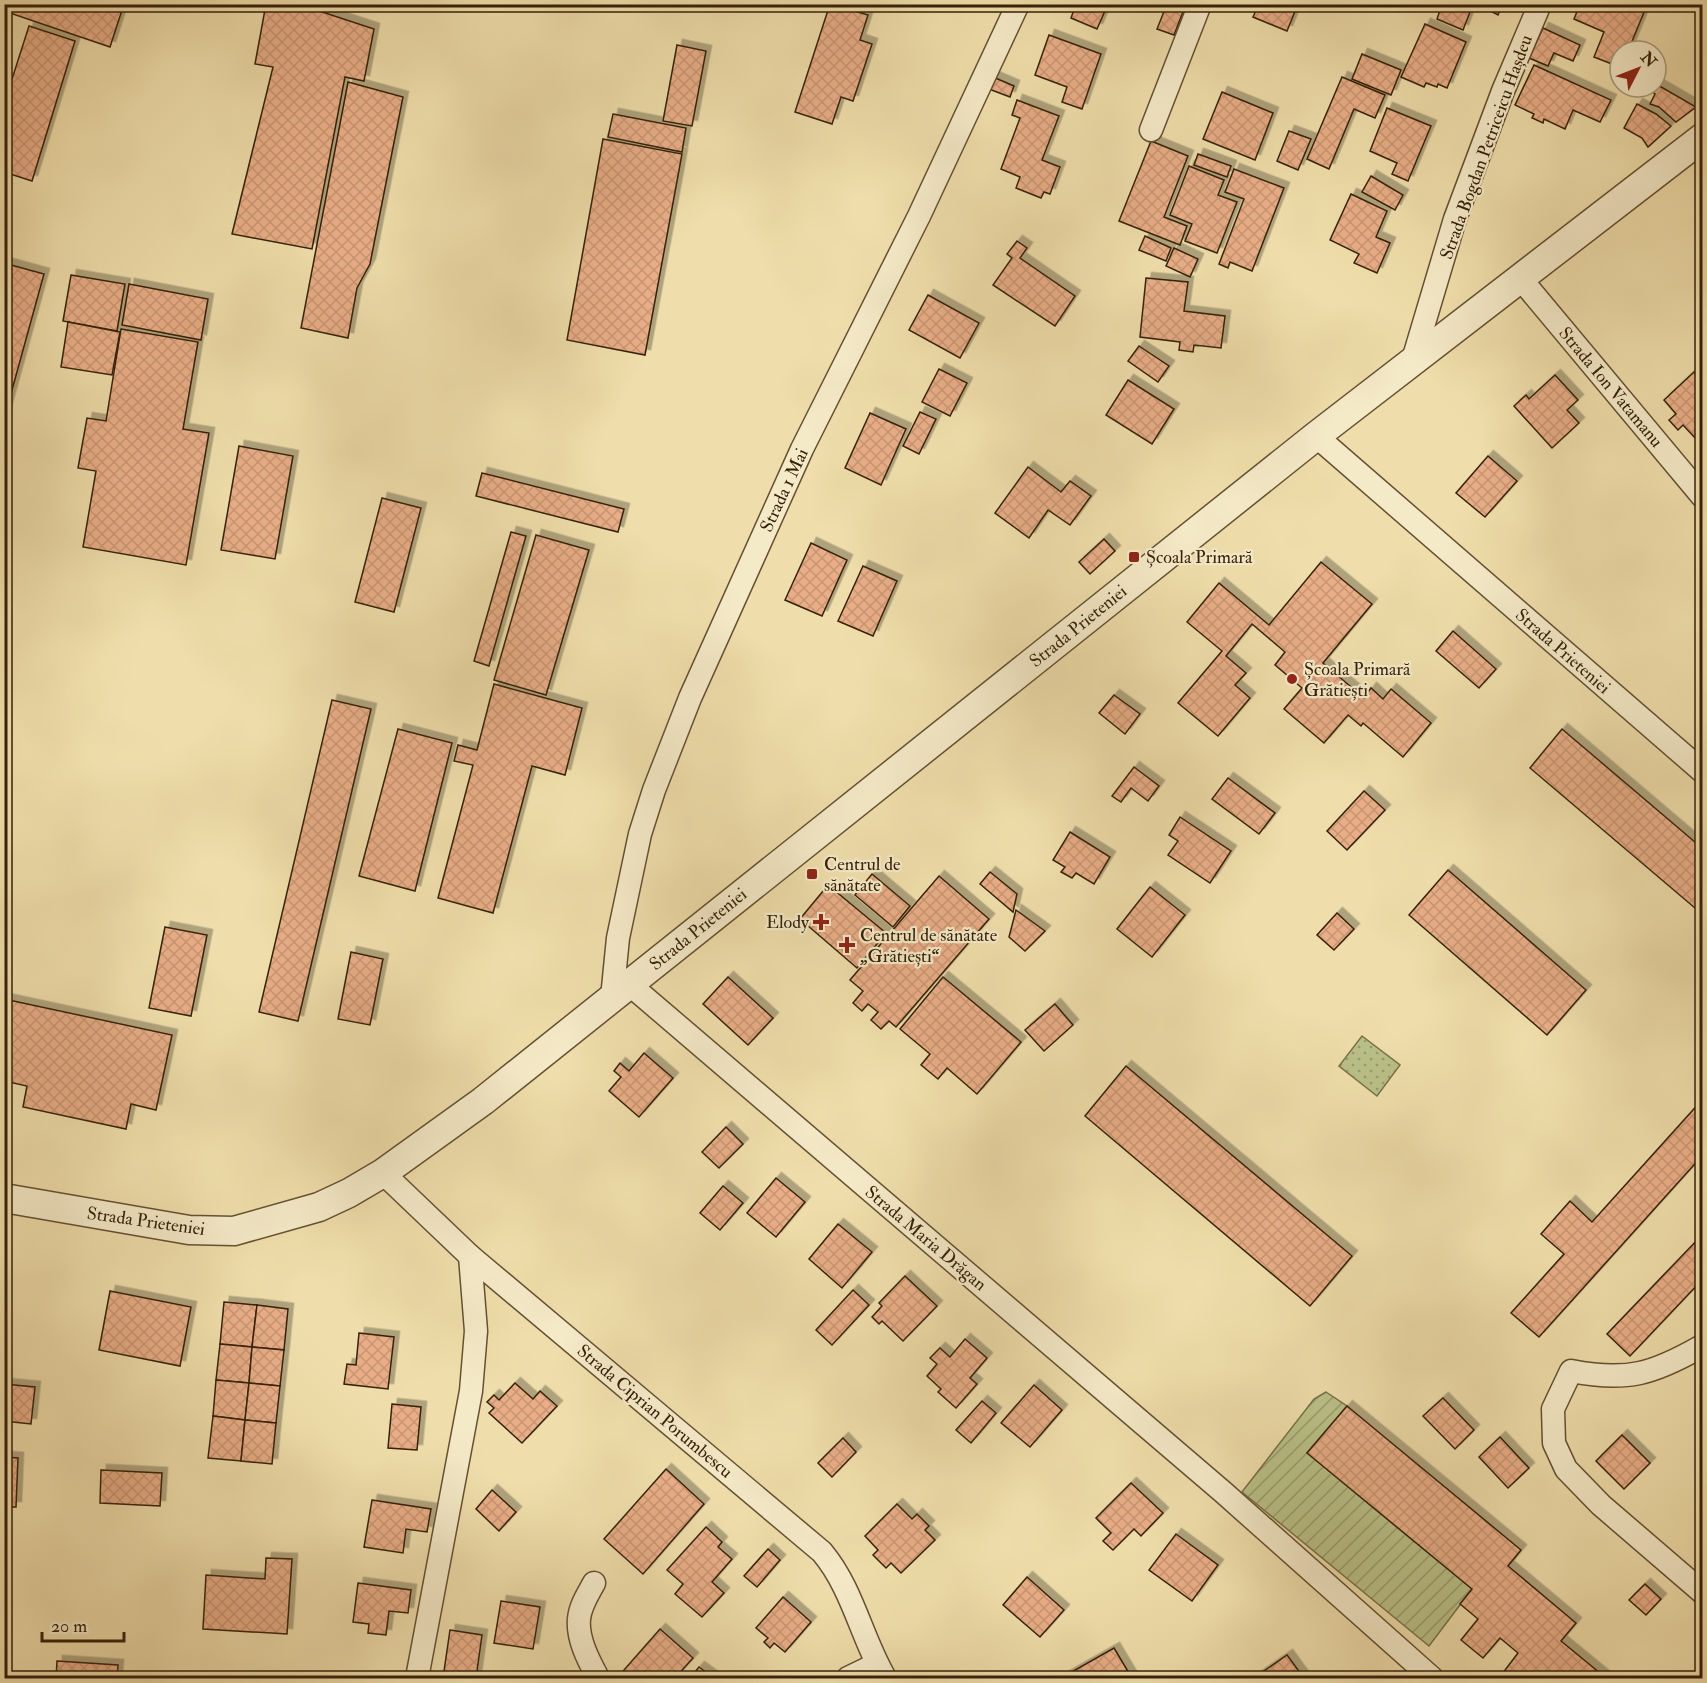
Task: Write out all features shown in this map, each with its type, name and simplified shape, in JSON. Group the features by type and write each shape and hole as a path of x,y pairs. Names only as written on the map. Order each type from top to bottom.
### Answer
{"street":[{"name":"Strada 1 Mai","path":"621,991 618,938 640,834 654,790 690,698 802,450 919,216 1018,4"},
{"path":"1151,130 1200,4"},
{"name":"Strada Bogdan Petriceicu Hașdeu","path":"1413,360 1455,219 1503,91 1540,4"},
{"name":"Strada Prieteniei","path":"4,1198 189,1230 234,1231 319,1207 383,1173 483,1101 1316,436 1702,138"},
{"name":"Strada Ion Vatamanu","path":"1520,278 1702,496"},
{"name":"Strada Prieteniei","path":"1316,436 1702,771"},
{"name":"Strada Maria Drăgan","path":"621,991 1223,1492 1424,1676"},
{"name":"Strada Ciprian Porumbescu","path":"383,1173 470,1256 822,1552 845,1587 881,1671"},
{"path":"417,1678 471,1391 476,1331 470,1256"},
{"path":"1702,1346 1655,1369 1630,1376 1600,1377 1571,1371 1553,1408 1554,1443 1566,1469 1601,1505 1702,1592"},
{"path":"594,1583 583,1603 579,1619 587,1657 598,1678"},
{"path":"848,1678 881,1671"}],"green space":[{"path":"1362,1036 1400,1065 1377,1096 1339,1066"},
{"path":"1326,1392 1347,1406 1307,1453 1472,1589 1429,1646 1242,1492 1314,1399"}],"building":[{"path":"4,4 124,4 110,47 4,11"},
{"path":"266,4 298,4 374,29 364,81 345,77 312,249 232,234 273,67 255,64"},
{"path":"830,4 868,15 860,40 872,44 853,101 841,97 832,124 795,112"},
{"path":"1076,4 1108,4 1097,29 1071,18"},
{"path":"1167,4 1186,4 1174,35 1157,29"},
{"path":"1259,4 1298,4 1287,31 1253,17"},
{"path":"1442,4 1452,4 1470,12 1463,30 1437,19"},
{"path":"1477,4 1502,4 1498,15"},
{"path":"1580,4 1647,5 1633,39 1608,39 1608,62 1594,57 1604,32 1574,19"},
{"path":"1425,24 1466,42 1447,88 1438,84 1437,87 1426,83 1424,87 1401,77"},
{"path":"29,26 75,41 32,181 4,172 4,104"},
{"path":"1543,28 1580,45 1573,61 1554,53 1548,66 1529,58"},
{"path":"1049,35 1101,54 1082,109 1062,102 1067,87 1035,75"},
{"path":"677,45 706,51 692,126 663,121"},
{"path":"1362,54 1401,70 1391,95 1352,79"},
{"path":"1534,65 1611,100 1600,122 1573,110 1565,129 1544,119 1543,123 1532,118 1534,114 1515,105"},
{"path":"993,77 1014,86 1010,97 989,89"},
{"path":"1342,77 1385,95 1375,118 1354,109 1329,169 1307,159"},
{"path":"348,82 403,97 370,264 357,288 348,338 301,328"},
{"path":"1668,91 1696,107 1676,122 1659,107 1650,104 1652,99 1668,99"},
{"path":"1222,92 1273,113 1255,160 1203,139"},
{"path":"1017,100 1059,116 1042,160 1060,167 1050,194 1044,192 1041,198 1016,188 1020,177 1001,169 1020,118 1012,115"},
{"path":"1637,104 1656,114 1671,126 1648,147 1642,138 1624,128"},
{"path":"1387,108 1431,126 1408,181 1392,174 1397,163 1370,151"},
{"path":"613,114 686,128 682,152 608,137"},
{"path":"1289,131 1311,139 1298,170 1277,161"},
{"path":"603,139 682,154 645,355 567,340"},
{"path":"1151,141 1188,156 1164,217 1187,226 1180,245 1119,221"},
{"path":"1198,154 1231,166 1227,177 1194,165"},
{"path":"1189,166 1224,180 1218,195 1237,202 1217,253 1185,241 1192,224 1170,215"},
{"path":"1234,169 1284,188 1252,271 1230,262 1228,268 1219,264 1244,199 1225,192"},
{"path":"1371,176 1403,195 1395,210 1362,192"},
{"path":"1351,194 1387,211 1376,237 1390,243 1377,273 1354,263 1359,254 1330,240"},
{"path":"1145,236 1171,248 1166,261 1139,250"},
{"path":"1017,241 1027,248 1020,258 1075,296 1055,326 993,285 1012,258 1007,254"},
{"path":"1174,248 1198,259 1190,277 1166,266"},
{"path":"4,263 44,274 4,419"},
{"path":"71,275 125,284 117,331 63,321"},
{"path":"1146,278 1188,282 1184,311 1225,316 1221,348 1194,345 1193,352 1179,350 1180,342 1140,337"},
{"path":"129,284 208,299 201,340 122,325"},
{"path":"928,295 979,323 960,358 909,330"},
{"path":"68,322 120,332 112,375 61,367"},
{"path":"121,329 198,342 183,429 209,433 186,565 83,547 96,471 78,468 87,418 106,421"},
{"path":"1139,346 1169,366 1158,382 1128,361"},
{"path":"939,369 967,383 950,416 922,402"},
{"path":"1694,372 1702,381 1702,436 1698,441 1683,425 1678,430 1669,420 1676,414 1664,400"},
{"path":"1555,375 1578,400 1567,410 1579,423 1552,448 1514,406 1526,395 1529,399"},
{"path":"1128,380 1174,409 1152,444 1106,415"},
{"path":"920,412 936,419 919,454 903,446"},
{"path":"870,413 906,429 881,485 845,468"},
{"path":"239,446 293,456 275,559 221,550"},
{"path":"1488,456 1517,481 1485,517 1456,493"},
{"path":"1028,467 1061,492 1070,481 1091,496 1070,525 1048,510 1029,538 995,513"},
{"path":"482,473 624,509 618,532 476,496"},
{"path":"382,498 421,508 394,612 355,602"},
{"path":"511,532 526,536 489,666 474,661"},
{"path":"536,535 589,550 546,695 494,680"},
{"path":"1104,539 1115,551 1090,574 1079,562"},
{"path":"811,543 847,560 822,616 785,600"},
{"path":"1321,562 1372,604 1323,663 1364,698 1371,688 1383,699 1391,689 1431,723 1403,757 1363,723 1361,726 1348,715 1324,743 1284,709 1302,688 1275,665 1285,652 1252,624 1226,656 1246,673 1235,685 1250,698 1218,736 1178,703 1222,651 1187,622 1219,583 1269,625"},
{"path":"863,566 897,581 873,636 838,621"},
{"path":"1453,631 1496,669 1479,688 1436,651"},
{"path":"494,684 582,708 565,775 532,766 493,913 438,898 473,765 454,761 458,745 477,750"},
{"path":"1114,695 1140,714 1125,734 1099,713"},
{"path":"332,700 371,709 298,1021 259,1012"},
{"path":"398,729 452,743 415,891 359,876"},
{"path":"1562,729 1702,848 1702,914 1530,768"},
{"path":"1134,767 1159,786 1148,801 1131,788 1121,802 1112,796"},
{"path":"1228,778 1275,813 1259,834 1212,799"},
{"path":"1364,791 1385,810 1347,850 1327,831"},
{"path":"1180,817 1231,851 1210,883 1168,855 1178,841 1169,835"},
{"path":"1070,832 1110,857 1094,884 1076,873 1072,878 1061,872 1065,867 1053,860"},
{"path":"1448,870 1586,990 1547,1035 1409,915"},
{"path":"990,872 1017,894 1013,912 980,884"},
{"path":"872,874 910,906 893,927 855,895"},
{"path":"939,876 989,919 896,1027 889,1021 881,1029 871,1020 878,1012 868,1004 862,1011 853,1003 863,991 850,980"},
{"path":"828,885 886,933 857,968 800,919"},
{"path":"1150,887 1185,915 1152,957 1117,929"},
{"path":"1016,910 1045,931 1025,951 1009,937"},
{"path":"1337,913 1354,929 1334,950 1317,935"},
{"path":"165,927 207,935 191,1016 149,1008"},
{"path":"351,952 383,959 370,1025 338,1019"},
{"path":"728,977 773,1018 748,1045 703,1004"},
{"path":"943,977 1021,1042 977,1094 947,1068 938,1079 921,1065 930,1054 900,1029"},
{"path":"4,999 172,1035 156,1110 131,1104 126,1129 23,1107 27,1086 4,1081"},
{"path":"1055,1004 1073,1025 1044,1051 1025,1030"},
{"path":"644,1053 673,1078 639,1117 609,1091 621,1077 614,1071 620,1063 629,1071"},
{"path":"1126,1066 1352,1256 1310,1306 1085,1116"},
{"path":"1702,1100 1702,1156 1539,1337 1511,1313 1564,1254 1541,1234 1570,1201 1592,1222"},
{"path":"726,1127 743,1144 719,1168 702,1152"},
{"path":"776,1178 805,1202 776,1237 747,1213"},
{"path":"723,1186 743,1203 720,1230 700,1213"},
{"path":"838,1224 872,1252 842,1288 809,1259"},
{"path":"1702,1235 1702,1280 1630,1356 1607,1334"},
{"path":"905,1276 937,1306 903,1341 882,1321 879,1324 872,1317 882,1306 879,1303"},
{"path":"853,1290 869,1305 832,1345 816,1330"},
{"path":"110,1291 191,1307 180,1366 99,1350"},
{"path":"224,1302 257,1305 252,1347 220,1344"},
{"path":"257,1305 288,1309 284,1350 252,1347"},
{"path":"359,1333 394,1337 388,1389 344,1384 347,1364 356,1365"},
{"path":"965,1339 987,1358 970,1378 977,1384 956,1408 938,1392 941,1389 927,1376 937,1364 930,1358 940,1348 950,1357"},
{"path":"220,1344 252,1347 249,1383 216,1380"},
{"path":"252,1347 284,1350 280,1386 249,1383"},
{"path":"216,1380 249,1383 245,1420 213,1416"},
{"path":"249,1383 280,1386 276,1423 245,1420"},
{"path":"515,1383 533,1399 540,1391 557,1406 522,1443 489,1413 494,1408 487,1402 494,1395 499,1400"},
{"path":"4,1384 35,1387 31,1424 4,1421"},
{"path":"1034,1385 1062,1410 1030,1447 1001,1423"},
{"path":"1443,1398 1474,1430 1455,1449 1423,1416"},
{"path":"982,1401 996,1413 971,1443 956,1430"},
{"path":"392,1404 421,1407 417,1450 388,1448"},
{"path":"1347,1406 1521,1550 1508,1566 1576,1623 1561,1641 1606,1678 1499,1678 1518,1653 1500,1638 1483,1658 1461,1640 1478,1619 1460,1604 1472,1589 1307,1453"},
{"path":"213,1416 245,1420 241,1461 208,1458"},
{"path":"245,1420 276,1423 272,1464 241,1461"},
{"path":"1622,1435 1650,1463 1624,1489 1596,1461"},
{"path":"1500,1437 1529,1468 1508,1488 1479,1457"},
{"path":"843,1438 856,1452 832,1477 818,1463"},
{"path":"4,1457 18,1458 16,1507 4,1507"},
{"path":"666,1469 704,1504 643,1574 604,1539"},
{"path":"101,1470 162,1473 160,1506 100,1503"},
{"path":"1131,1483 1163,1513 1141,1536 1134,1529 1113,1550 1103,1541 1111,1533 1096,1518"},
{"path":"492,1490 516,1512 499,1531 476,1509"},
{"path":"372,1500 431,1509 427,1532 406,1529 403,1553 364,1547"},
{"path":"897,1504 912,1519 917,1514 929,1526 925,1530 935,1540 901,1573 891,1563 886,1568 873,1555 878,1550 865,1536"},
{"path":"706,1527 722,1542 718,1547 732,1559 712,1582 724,1593 702,1617 675,1594 683,1584 667,1570"},
{"path":"1176,1534 1218,1565 1192,1601 1149,1570"},
{"path":"768,1549 780,1560 757,1587 744,1576"},
{"path":"266,1558 292,1559 287,1634 203,1629 206,1575 265,1579"},
{"path":"1027,1577 1064,1610 1040,1637 1003,1605"},
{"path":"358,1583 411,1590 408,1613 389,1611 386,1635 368,1633 369,1624 353,1622"},
{"path":"1645,1584 1661,1599 1646,1615 1629,1600"},
{"path":"783,1597 811,1622 785,1652 774,1643 770,1648 764,1642 768,1638 756,1628"},
{"path":"501,1601 540,1607 533,1649 494,1643"},
{"path":"660,1629 693,1658 675,1678 617,1678"},
{"path":"450,1630 482,1635 476,1678 443,1678"},
{"path":"1114,1648 1132,1678 1061,1678"},
{"path":"1287,1655 1304,1678 1254,1678"},
{"path":"57,1661 118,1665 117,1678 56,1678"},
{"path":"699,1667 714,1678 690,1678"}],"place":[{"name":"Școala Primară","path":"1134,557"},
{"name":"Școala Primară Grătiești","path":"1292,679"},
{"name":"Centrul de sănătate","path":"812,874"},
{"name":"Elody","path":"821,922"},
{"name":"Centrul de sănătate „Grătiești“","path":"847,945"}]}
